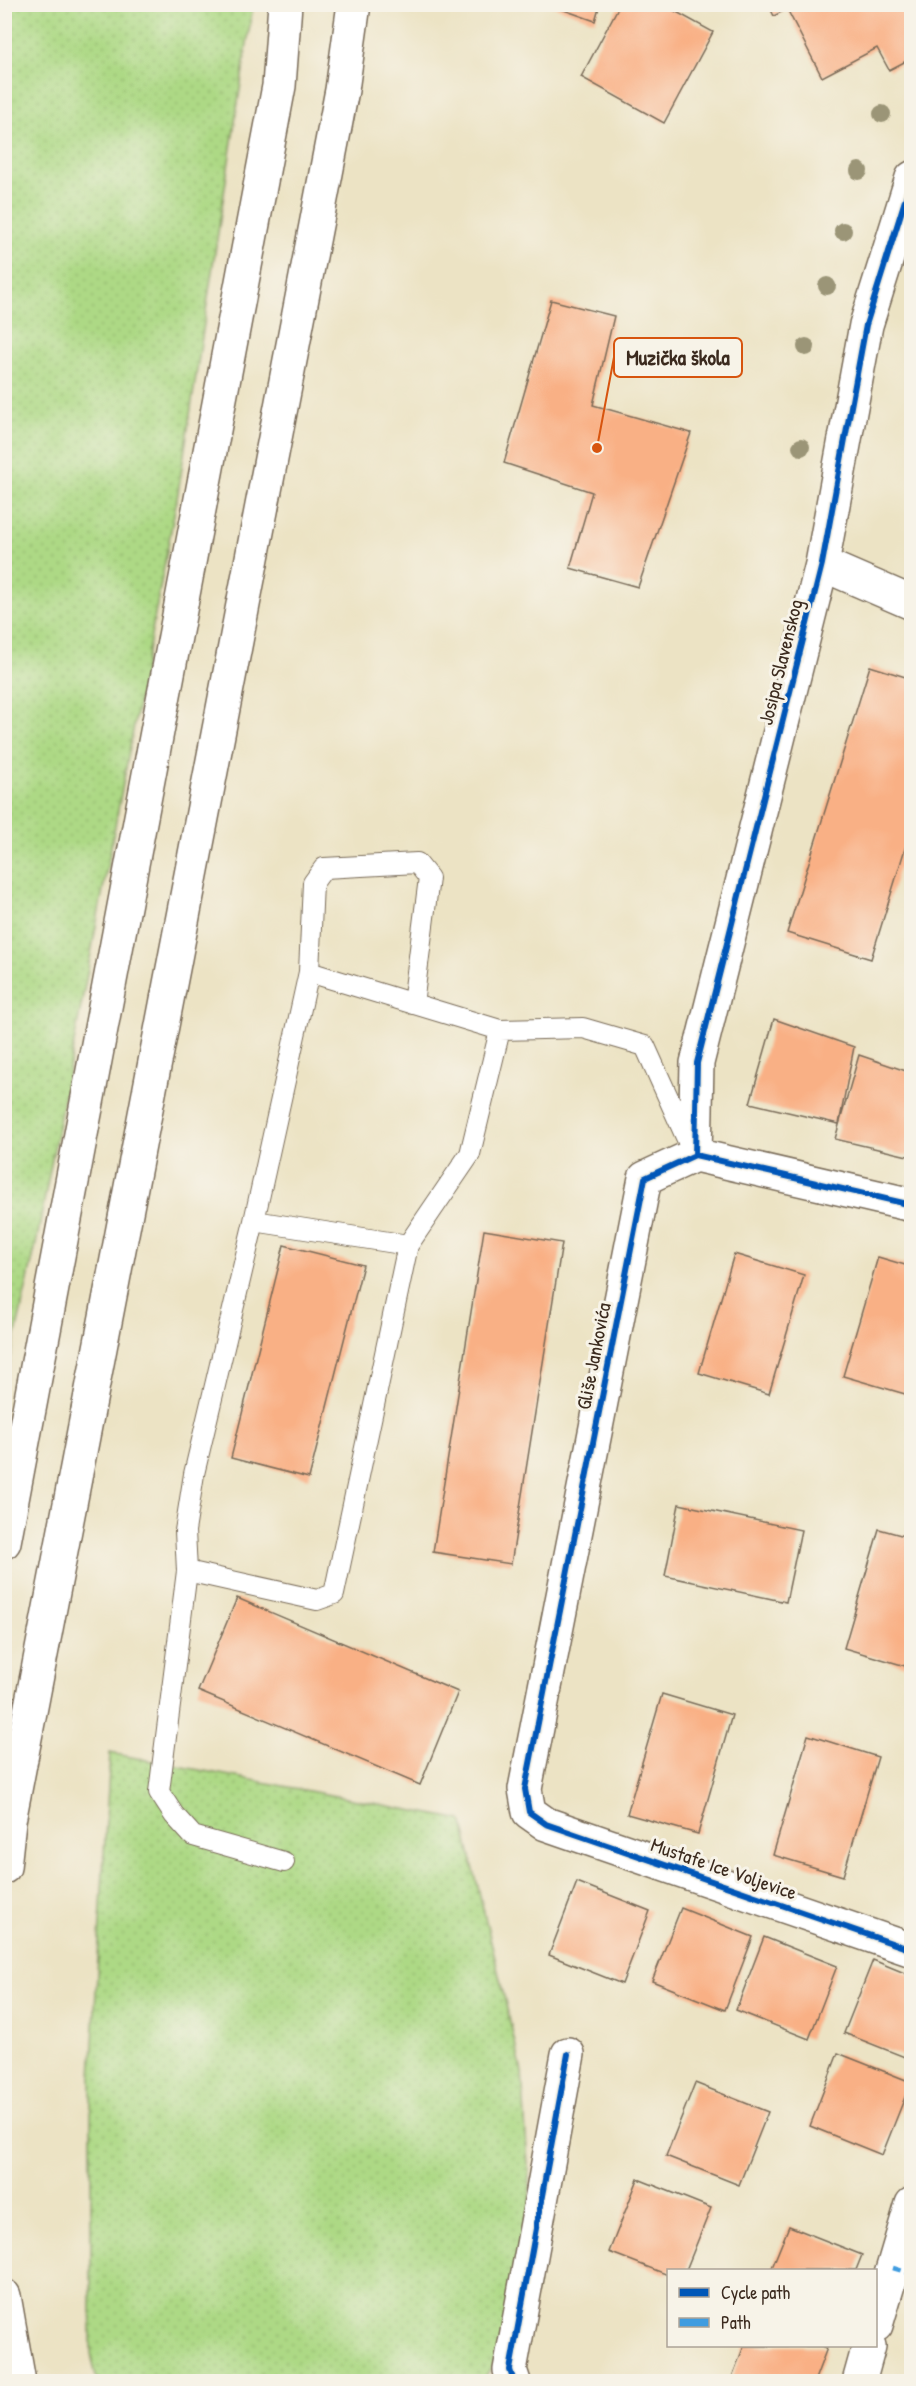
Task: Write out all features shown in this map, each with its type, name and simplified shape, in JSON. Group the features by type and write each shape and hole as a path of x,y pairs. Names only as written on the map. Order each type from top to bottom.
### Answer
{"main road":[{"path":"4,1542 279,87 285,4"},
{"path":"4,1867 9,1821 340,102 354,4"},
{"name":"Josipa Slavenskog","path":"694,1155 697,1064 822,564 866,325 912,178"},
{"path":"822,564 912,603"},
{"path":"694,1155 912,1205"},
{"name":"Gliše Jankovića","path":"529,1812 525,1789 645,1178 694,1155"},
{"name":"Mustafe Ice Voljevice","path":"529,1812 546,1824 912,1950"},
{"path":"509,2378 568,2054"},
{"path":"877,2323 902,2271 912,2204"},
{"path":"4,2296 19,2382"},
{"path":"859,2382 869,2347"}],"lane":[{"path":"284,1862 192,1836 174,1815 159,1792 187,1571 185,1531 194,1474 254,1221 309,972 313,883 324,868 417,863 429,878 413,1004"},
{"path":"309,972 500,1030 583,1028 645,1046 694,1155"},
{"path":"187,1571 317,1600 334,1594 408,1245 470,1154 500,1030"},
{"path":"254,1221 408,1245"}],"green space":[{"path":"5,4 253,5 178,493 36,1244 5,1383"},
{"path":"110,1753 462,1820 522,2072 536,2290 483,2381 97,2382 91,2353 91,2077"}],"building":[{"path":"547,4 600,4 595,21"},
{"path":"620,4 662,4 713,32 664,123 581,77"},
{"path":"768,4 912,4 912,58 889,70 877,48 822,77 787,9 774,16"},
{"path":"551,300 614,316 593,405 691,433 638,587 570,568 592,492 504,463"},
{"path":"870,666 912,679 912,826 871,959 787,933"},
{"path":"774,1019 854,1047 839,1124 750,1103"},
{"path":"859,1055 912,1073 912,1157 835,1139"},
{"path":"484,1230 562,1243 511,1564 433,1552"},
{"path":"284,1245 363,1265 309,1478 231,1458"},
{"path":"734,1254 804,1275 769,1394 699,1373"},
{"path":"878,1257 912,1267 912,1396 843,1376"},
{"path":"679,1504 801,1530 786,1602 665,1576"},
{"path":"879,1529 912,1538 912,1668 844,1648"},
{"path":"237,1598 458,1692 420,1785 198,1691"},
{"path":"662,1694 732,1715 698,1834 627,1814"},
{"path":"808,1735 878,1757 843,1876 773,1855"},
{"path":"577,1882 650,1911 622,1984 549,1955"},
{"path":"681,1908 753,1937 725,2010 652,1981"},
{"path":"764,1937 837,1966 809,2039 736,2010"},
{"path":"873,1960 912,1976 912,2060 844,2033"},
{"path":"838,2053 911,2082 882,2155 810,2126"},
{"path":"695,2083 768,2112 739,2185 666,2156"},
{"path":"638,2179 711,2208 686,2269 667,2269 667,2275 609,2252"},
{"path":"789,2226 862,2255 856,2269 771,2269"},
{"path":"744,2347 827,2348 814,2382 730,2382"}],"marked path":[{"path":"893,2268 912,2274"}],"cycle path":[{"path":"695,1155 697,1063 822,564 866,325 912,178"},
{"path":"912,1205 695,1155 645,1178 525,1789 529,1812 546,1824 912,1950"},
{"path":"514,2382 510,2370 568,2054"}],"place":[{"name":"Muzička škola","path":"597,448"}]}
